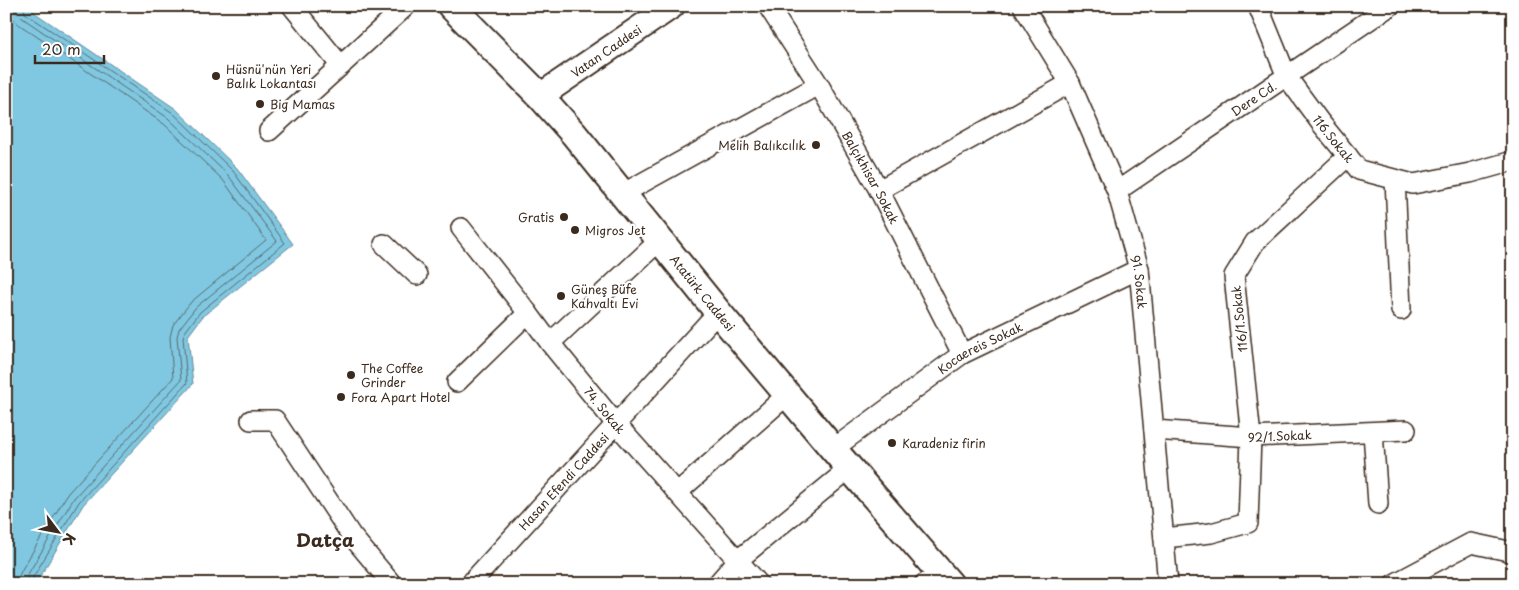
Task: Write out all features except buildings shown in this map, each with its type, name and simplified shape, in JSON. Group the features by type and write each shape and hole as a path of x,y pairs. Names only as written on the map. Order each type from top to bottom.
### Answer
{"main road":[{"name":"Atatürk Caddesi","path":"451,6 540,96 574,134 718,312 842,458 938,580"}],"street":[{"path":"292,6 341,66"},
{"path":"269,131 406,6"},
{"name":"Vatan Caddesi","path":"540,96 672,6"},
{"name":"Balçıkhisar Sokak","path":"768,6 819,85 879,190 962,354"},
{"name":"91. Sokak","path":"1023,6 1070,83 1116,191 1139,269 1168,584"},
{"name":"116.Sokak","path":"1258,6 1287,76 1320,122 1359,170 1413,184 1470,173 1513,161"},
{"name":"Dere Cd.","path":"1116,191 1390,6"},
{"path":"879,190 1070,83"},
{"path":"622,194 819,85"},
{"name":"116/1.Sokak","path":"1164,538 1210,533 1248,523 1250,437 1234,276 1255,242 1348,156"},
{"path":"1395,179 1400,310"},
{"name":"74. Sokak","path":"461,228 550,344 616,424 759,584"},
{"path":"550,344 660,240"},
{"path":"384,244 417,275"},
{"name":"Kocaereis Sokak","path":"717,584 738,560 842,458 962,354 1139,269"},
{"name":"Hasan Efendi Caddesi","path":"470,584 718,312"},
{"path":"457,382 528,313"},
{"path":"678,492 787,395"},
{"path":"251,420 275,420 351,535 392,584"},
{"name":"92/1.Sokak","path":"1154,430 1250,437 1406,430"},
{"path":"1373,432 1378,504"},
{"path":"1394,584 1471,543 1513,552"}],"water":[{"path":"6,6 25,6 176,109 237,168 293,244 203,316 188,336 193,384 83,505 38,580 38,584 6,584"}],"place":[{"name":"Hüsnü'nün Yeri Balık Lokantası","path":"216,76"},
{"name":"Big Mamas","path":"260,104"},
{"name":"Melih Balıkcılık","path":"816,145"},
{"name":"Gratis","path":"564,217"},
{"name":"Migros Jet","path":"575,230"},
{"name":"Güneş Büfe Kahvaltı Evi","path":"561,296"},
{"name":"The Coffee Grinder","path":"351,375"},
{"name":"Fora Apart Hotel","path":"341,397"},
{"name":"Karadeniz firin","path":"892,443"}],"district":[{"name":"Datça","path":"325,539"}]}
